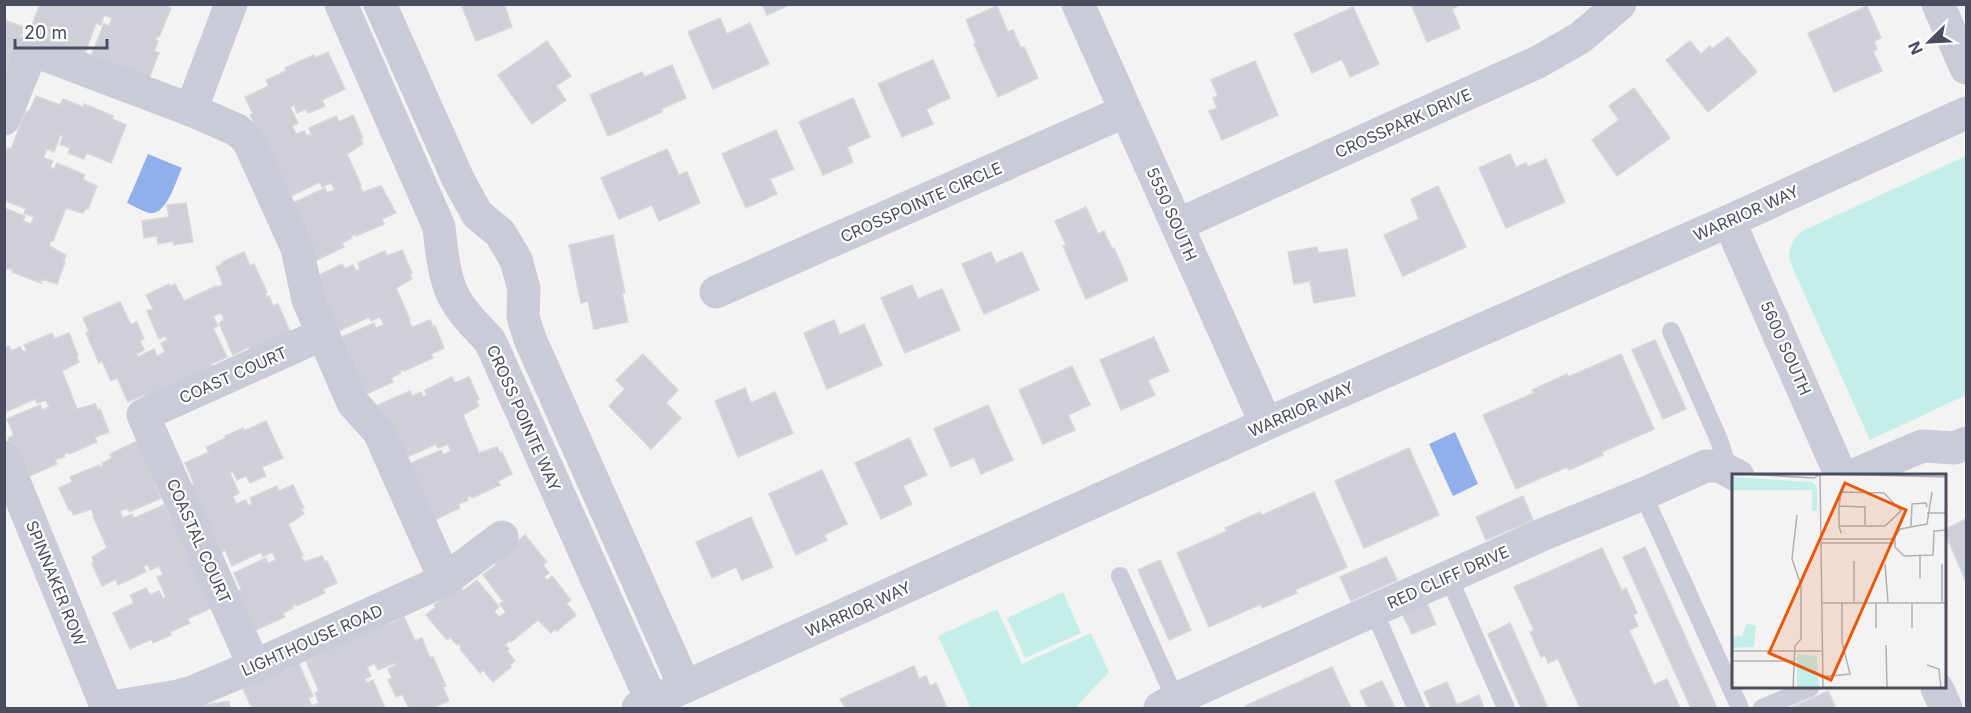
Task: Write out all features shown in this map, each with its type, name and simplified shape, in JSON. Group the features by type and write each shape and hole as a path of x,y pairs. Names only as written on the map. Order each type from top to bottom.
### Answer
{"street":[{"path":"191,110 231,4"},
{"name":"CROSS POINTE WAY","path":"341,4 439,227 442,256 450,290 471,320 490,341 645,705"},
{"path":"380,4 458,179 477,214 500,233 516,260 524,289 523,316 530,339 685,687"},
{"name":"5550 SOUTH","path":"1078,4 1266,424"},
{"name":"CROSSPARK DRIVE","path":"1177,225 1538,62 1580,38 1620,4"},
{"path":"1938,4 1966,68"},
{"path":"4,119 32,51 191,110 237,130 248,140 297,248 308,300 353,403 379,432 445,580"},
{"name":"CROSSPOINTE CIRCLE","path":"716,292 1126,111"},
{"name":"WARRIOR WAY","path":"645,705 1266,424 1729,221 1966,112"},
{"name":"5600 SOUTH","path":"1729,221 1841,474"},
{"name":"COAST COURT","path":"143,415 323,334"},
{"name":"COASTAL COURT","path":"143,415 254,666"},
{"path":"1856,474 1922,446 1963,455"},
{"name":"SPINNAKER ROW","path":"4,456 107,708"},
{"name":"RED CLIFF DRIVE","path":"1172,705 1544,534 1706,466 1731,472"},
{"name":"LIGHTHOUSE ROAD","path":"107,708 178,696 254,666 445,580 502,537"},
{"path":"1938,689 1946,708"}],"lane":[{"path":"1671,331 1731,472"},
{"path":"1643,494 1740,708"},
{"path":"1120,576 1172,705"},
{"path":"1449,578 1506,708"},
{"path":"1374,611 1416,708"},
{"path":"1762,708 1805,689"}],"shaded area":[{"path":"1966,156 1966,395 1870,440 1790,262 1789,254 1792,245 1802,231"},
{"path":"1063,592 1081,633 1025,658 1007,618"},
{"path":"997,609 1022,664 1091,633 1109,672 1075,708 971,708 938,636"}],"water":[{"path":"148,154 182,168 166,203 161,209 149,213 127,203"},
{"path":"1455,432 1478,484 1453,496 1429,444"}],"building":[{"path":"40,4 167,4 166,6 171,8 159,37 157,36 158,41 154,51 159,53 147,83 91,56 104,24 109,26 112,18 104,15 101,25 96,23 85,53 28,36"},
{"path":"461,4 504,4 512,27 476,41"},
{"path":"762,4 791,4 767,15"},
{"path":"1411,4 1462,4 1452,9 1460,28 1427,42"},
{"path":"997,6 1008,32 1013,30 1021,48 1024,47 1038,78 998,97 974,44 976,43 966,20"},
{"path":"1867,6 1881,38 1874,41 1877,49 1873,51 1882,71 1834,92 1808,33"},
{"path":"1353,7 1379,64 1350,77 1342,59 1312,73 1294,34"},
{"path":"720,18 727,34 750,23 769,64 713,89 688,32"},
{"path":"4,20 24,27 20,39 23,39 12,69 5,67 4,69"},
{"path":"1728,37 1757,72 1708,112 1666,60 1690,41 1701,54 1710,46 1712,49"},
{"path":"547,41 571,76 556,86 566,100 532,124 498,75"},
{"path":"328,52 345,89 322,100 325,106 308,113 306,109 297,113 294,105 290,107 298,123 292,126 296,134 304,131 307,136 311,134 309,128 336,116 339,122 353,115 363,138 361,139 363,144 347,154 360,186 363,192 381,186 396,213 382,219 384,224 351,236 352,238 342,243 344,247 315,261 293,203 325,188 327,193 335,190 331,183 322,187 320,182 291,196 267,152 250,115 253,114 245,97 269,86 266,80 286,71 285,68 314,55 315,58"},
{"path":"933,60 950,98 926,109 933,124 902,137 878,84"},
{"path":"1255,61 1278,115 1222,140 1209,111 1217,108 1213,98 1218,96 1211,80"},
{"path":"672,65 686,98 661,109 662,112 608,136 590,95 642,72 644,77"},
{"path":"1634,88 1670,138 1617,176 1592,140 1619,120 1609,106"},
{"path":"36,96 60,105 63,99 83,107 84,104 113,116 112,119 126,125 111,163 87,153 84,159 68,153 70,148 60,144 63,136 60,135 54,152 47,149 43,158 53,161 50,167 54,169 57,163 85,175 83,180 97,186 88,209 86,208 83,213 66,208 53,241 51,240 49,246 66,255 57,284 42,279 41,283 12,272 12,269 4,269 4,208 25,216 23,221 31,224 34,217 24,213 26,209 4,200 4,157 8,148 11,149 26,111 29,112"},
{"path":"853,98 870,137 847,147 853,162 823,175 799,122"},
{"path":"776,130 794,169 770,179 777,194 746,208 722,154"},
{"path":"667,149 679,175 687,172 700,203 659,221 652,205 619,219 601,178"},
{"path":"1510,154 1516,167 1526,163 1528,167 1546,159 1565,202 1506,228 1479,168"},
{"path":"1438,186 1466,247 1403,276 1384,235 1419,219 1411,199"},
{"path":"186,203 193,242 174,245 173,241 158,244 157,236 144,238 142,221 169,217 167,205"},
{"path":"1086,207 1098,234 1104,231 1112,249 1114,248 1128,280 1086,299 1055,221"},
{"path":"613,235 625,293 622,293 628,322 594,329 588,301 581,303 569,245"},
{"path":"1317,247 1318,253 1347,249 1355,296 1314,303 1310,281 1294,284 1288,252"},
{"path":"402,250 412,273 410,274 412,279 396,288 409,321 412,327 430,320 444,348 431,354 433,358 400,371 401,373 391,378 393,382 364,395 343,356 349,353 342,337 374,323 376,328 384,325 380,317 371,321 369,317 339,331 311,279 342,264 345,269 353,265 356,271 360,269 358,263 385,251 387,256"},
{"path":"244,252 250,266 254,264 267,292 265,293 267,297 269,296 273,306 278,304 291,334 252,354 249,347 233,355 219,323 224,320 221,313 213,316 218,326 213,328 227,357 211,364 214,370 146,398 144,395 128,402 117,378 111,381 102,361 99,363 86,333 89,332 83,318 120,302 131,325 137,322 144,339 140,341 144,350 136,354 138,357 154,349 157,356 165,352 161,343 167,340 165,336 159,339 147,311 153,309 146,295 169,284 170,287 175,284 184,301 223,285 216,267"},
{"path":"991,252 996,263 1022,252 1039,290 984,314 962,264"},
{"path":"912,285 918,299 942,289 960,330 905,353 881,298"},
{"path":"834,320 840,335 864,324 882,365 827,389 804,333"},
{"path":"52,333 54,339 69,333 78,356 76,357 79,362 62,371 77,409 95,404 98,410 100,409 109,432 95,437 97,442 64,454 65,456 55,460 57,464 27,477 8,438 14,435 7,419 40,405 42,410 49,407 46,400 37,403 35,399 5,412 4,348 9,346 11,351 20,347 23,352 27,351 24,345"},
{"path":"1154,337 1169,371 1148,380 1155,395 1121,410 1100,360"},
{"path":"1655,340 1686,409 1663,419 1632,350"},
{"path":"643,354 678,390 666,403 681,418 651,449 609,406 625,389 616,380"},
{"path":"1621,354 1654,429 1602,452 1603,455 1569,470 1567,467 1516,489 1483,415 1534,393 1532,390 1567,374 1568,377"},
{"path":"1072,366 1090,405 1068,415 1075,430 1043,444 1019,390"},
{"path":"452,377 455,383 469,377 479,399 476,400 479,406 463,415 479,453 497,447 500,453 502,452 512,474 498,481 500,485 472,498 467,497 468,500 458,504 460,508 430,522 409,464 441,450 443,455 451,451 448,444 438,448 436,444 407,457 395,443 378,405 410,391 412,396 421,392 423,397 427,395 425,390"},
{"path":"745,388 751,403 775,392 793,433 738,457 715,401"},
{"path":"988,405 1013,460 981,474 974,457 951,467 934,429"},
{"path":"266,421 283,458 262,467 266,476 250,483 246,476 237,480 233,472 230,473 239,493 233,496 236,504 246,500 248,506 252,504 250,498 277,486 279,491 293,485 304,508 301,509 304,514 288,524 303,555 301,556 304,562 322,556 325,562 327,561 337,583 323,589 325,593 297,606 296,604 292,606 293,608 283,613 285,617 256,630 235,592 241,589 234,573 266,558 268,563 276,560 272,552 263,557 261,552 232,566 225,550 219,553 191,485 194,484 185,463 209,452 206,447 226,438 225,436 243,428 244,431"},
{"path":"909,438 927,475 903,486 912,504 881,519 855,463"},
{"path":"139,440 160,479 154,482 161,498 129,512 127,508 120,511 123,518 132,514 134,518 164,505 171,520 177,518 211,608 187,619 190,623 170,632 171,635 153,643 152,639 130,649 113,613 134,603 130,595 146,588 150,595 159,591 163,599 166,597 157,577 163,575 159,566 150,570 148,565 143,566 146,572 118,585 116,579 102,586 92,563 94,562 92,557 107,548 94,515 91,509 74,515 69,510 59,488 72,482 70,477 99,465 100,467 102,463 112,458 110,454"},
{"path":"1409,448 1439,515 1364,548 1335,481"},
{"path":"822,470 847,524 824,535 827,540 796,555 769,494"},
{"path":"1314,492 1347,567 1295,590 1297,593 1262,608 1261,604 1209,627 1177,553 1227,531 1225,528 1260,512 1262,515"},
{"path":"1523,496 1533,520 1486,540 1476,517"},
{"path":"751,517 773,567 742,580 736,567 712,578 696,542"},
{"path":"1966,519 1966,582 1947,537 1947,528"},
{"path":"525,535 547,562 543,565 549,573 544,577 547,580 552,576 571,600 566,603 576,615 557,631 555,629 551,633 538,620 511,642 510,640 505,645 515,661 493,682 483,670 480,673 460,649 459,644 457,645 450,637 447,640 426,615 436,607 434,605 459,585 463,591 477,580 499,607 494,611 499,617 506,612 500,604 503,601 483,575 496,565 493,561"},
{"path":"1645,547 1717,708 1691,708 1623,557"},
{"path":"1602,548 1622,591 1626,588 1637,613 1633,615 1638,626 1629,630 1654,685 1667,679 1680,708 1580,708 1558,659 1548,663 1545,655 1541,657 1530,632 1534,630 1514,587"},
{"path":"1386,557 1397,580 1351,601 1340,577"},
{"path":"1160,560 1191,630 1169,640 1138,570"},
{"path":"1427,604 1436,624 1412,634 1403,615"},
{"path":"404,617 415,641 422,638 430,658 433,657 446,686 443,687 449,701 432,708 409,708 402,694 396,697 388,680 392,678 388,669 396,665 395,663 378,670 375,663 367,667 371,676 365,679 367,683 373,680 385,708 252,708 241,685 280,665 283,671 299,664 313,696 308,698 312,706 319,703 315,693 319,691 306,661 321,654 319,649 386,622 388,625"},
{"path":"1510,623 1548,708 1521,708 1488,634"},
{"path":"914,666 919,679 926,676 930,686 936,683 947,708 845,708 840,699"},
{"path":"1332,667 1351,708 1246,708 1245,706"},
{"path":"1382,681 1395,708 1368,708 1360,691"},
{"path":"1447,682 1457,705 1479,695 1484,708 1431,708 1424,692"},
{"path":"1828,691 1836,708 1790,708"},
{"path":"229,701 230,708 188,708"}]}
